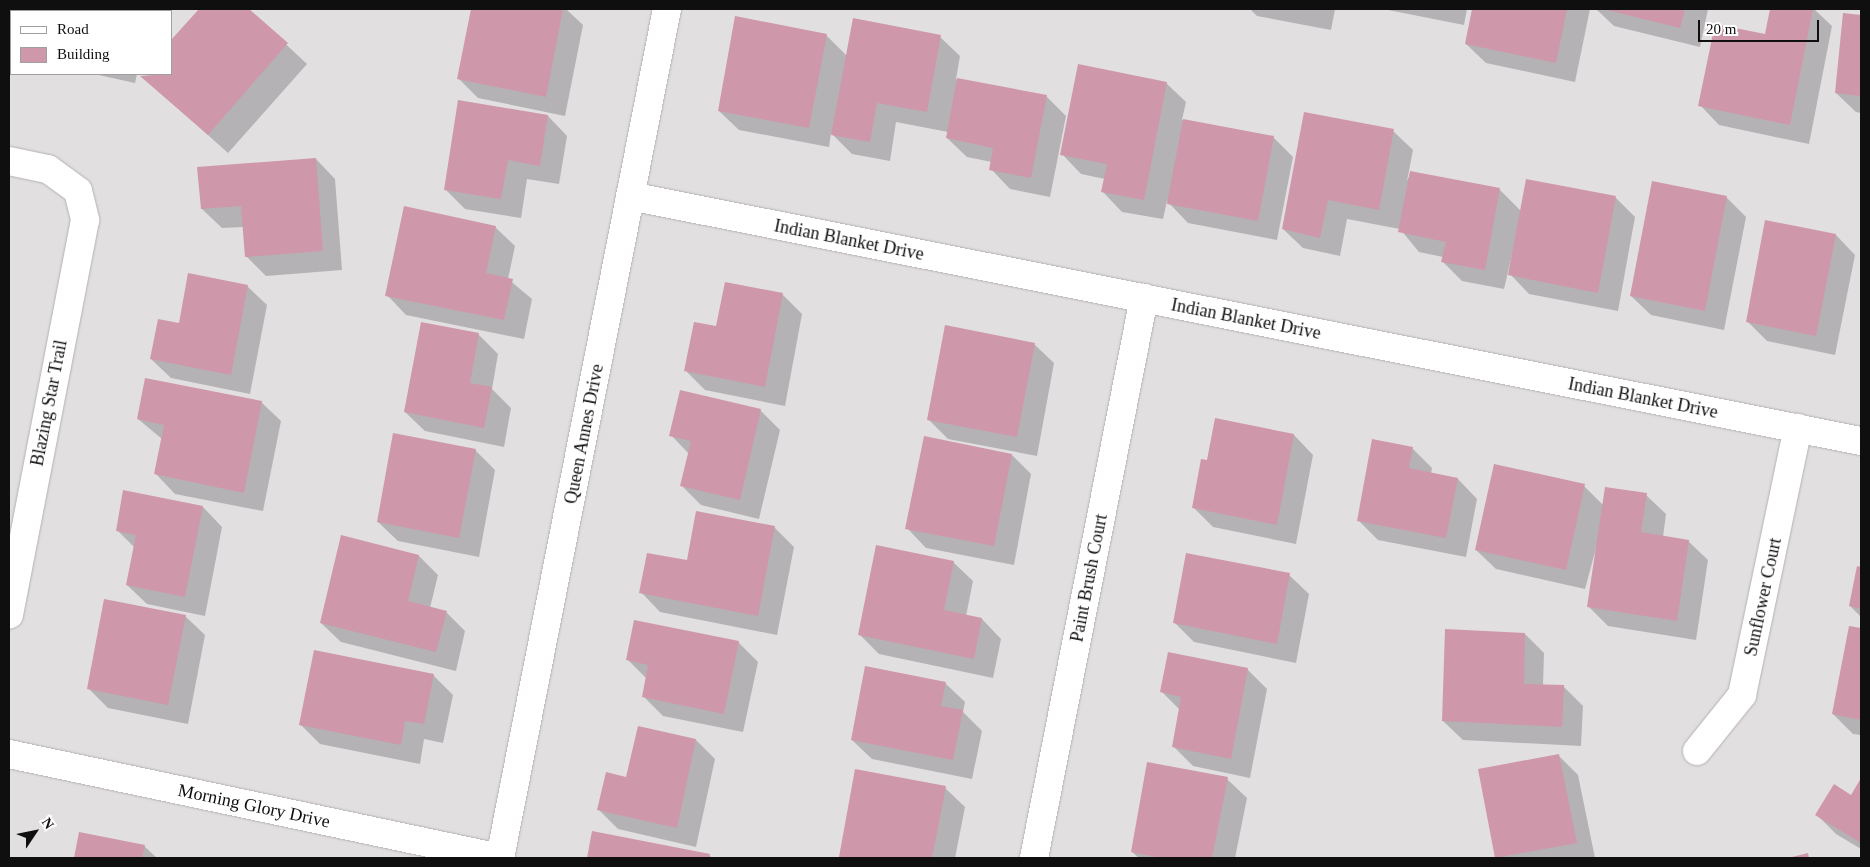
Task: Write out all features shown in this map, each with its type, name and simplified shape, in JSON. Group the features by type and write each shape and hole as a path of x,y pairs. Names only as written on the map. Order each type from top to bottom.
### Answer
{"street":[{"name":"Queen Annes Drive","path":"500,858 667,9"},
{"name":"Blazing Star Trail","path":"9,160 48,169 78,191 84,220 9,615"},
{"name":"Indian Blanket Drive","path":"630,196 1861,441"},
{"name":"Paint Brush Court","path":"1034,858 1144,298"},
{"name":"Sunflower Court","path":"1697,751 1742,695 1798,428"},
{"name":"Morning Glory Drive","path":"9,754 500,858"}],"building":[{"path":"32,9 127,9 80,10"},
{"path":"199,9 249,9 288,43 208,135 140,76 172,75 172,39"},
{"path":"471,9 563,9 546,97 457,79"},
{"path":"1472,9 1567,9 1556,63 1465,44"},
{"path":"1603,9 1685,9 1680,28"},
{"path":"1770,9 1813,9 1790,125 1698,106 1715,24 1765,34"},
{"path":"1843,13 1861,15 1861,96 1835,93"},
{"path":"735,16 827,34 809,128 718,111"},
{"path":"853,18 941,35 927,112 877,103 870,142 831,135"},
{"path":"1078,64 1167,82 1144,200 1101,192 1107,164 1060,155"},
{"path":"957,78 1047,95 1031,178 989,170 993,148 946,138"},
{"path":"458,100 548,115 540,166 508,160 501,199 444,190"},
{"path":"1304,112 1394,129 1379,210 1328,200 1320,238 1282,229"},
{"path":"1183,119 1274,136 1258,221 1167,204"},
{"path":"316,158 323,251 245,257 241,206 201,209 197,167"},
{"path":"1410,171 1500,188 1485,270 1441,262 1446,242 1398,232"},
{"path":"1526,179 1616,196 1598,293 1508,275"},
{"path":"1652,181 1727,196 1705,311 1630,296"},
{"path":"404,206 496,226 486,273 513,279 504,320 385,296"},
{"path":"1765,220 1836,234 1816,336 1746,322"},
{"path":"188,273 248,285 231,375 150,359 158,319 179,323"},
{"path":"725,282 783,293 765,387 684,371 694,322 716,326"},
{"path":"421,322 479,333 470,383 492,387 484,428 404,412"},
{"path":"945,325 1035,343 1017,437 927,420"},
{"path":"145,378 262,401 244,493 154,474 164,425 137,419"},
{"path":"680,390 761,409 740,500 680,486 691,441 669,436"},
{"path":"1215,418 1294,434 1277,525 1192,508 1201,459 1207,460"},
{"path":"393,433 476,449 459,538 377,522"},
{"path":"924,436 1012,454 994,546 905,529"},
{"path":"1372,439 1413,447 1409,468 1458,478 1446,538 1357,521"},
{"path":"1494,464 1585,484 1566,570 1475,550"},
{"path":"1605,487 1647,493 1641,532 1689,540 1677,621 1587,607"},
{"path":"123,490 203,506 185,597 126,585 136,535 116,531"},
{"path":"696,511 775,526 758,616 639,593 647,553 687,560"},
{"path":"341,535 419,555 408,601 447,611 436,652 320,623"},
{"path":"876,545 954,561 944,610 982,618 974,659 858,635"},
{"path":"1186,553 1290,573 1277,644 1173,623"},
{"path":"1857,566 1861,567 1861,609 1849,606"},
{"path":"104,599 186,615 168,705 87,689"},
{"path":"634,620 739,641 724,714 642,697 648,665 626,660"},
{"path":"1849,626 1861,628 1861,720 1832,714"},
{"path":"1445,629 1525,633 1524,684 1564,685 1562,727 1442,721"},
{"path":"314,650 434,674 424,724 405,721 401,745 299,725"},
{"path":"1168,652 1248,668 1231,759 1172,747 1181,697 1160,692"},
{"path":"865,666 946,682 941,706 963,710 953,760 851,740"},
{"path":"638,726 696,739 677,828 597,810 606,772 626,777"},
{"path":"1559,754 1577,843 1495,858 1478,769"},
{"path":"1147,762 1228,777 1212,858 1161,858 1131,852"},
{"path":"855,769 946,786 932,858 839,857"},
{"path":"1861,778 1861,843 1815,815 1834,784 1851,795"},
{"path":"592,831 710,854 709,858 587,858"},
{"path":"79,832 145,845 142,858 74,858"},
{"path":"1808,853 1809,858 1788,858"}]}
